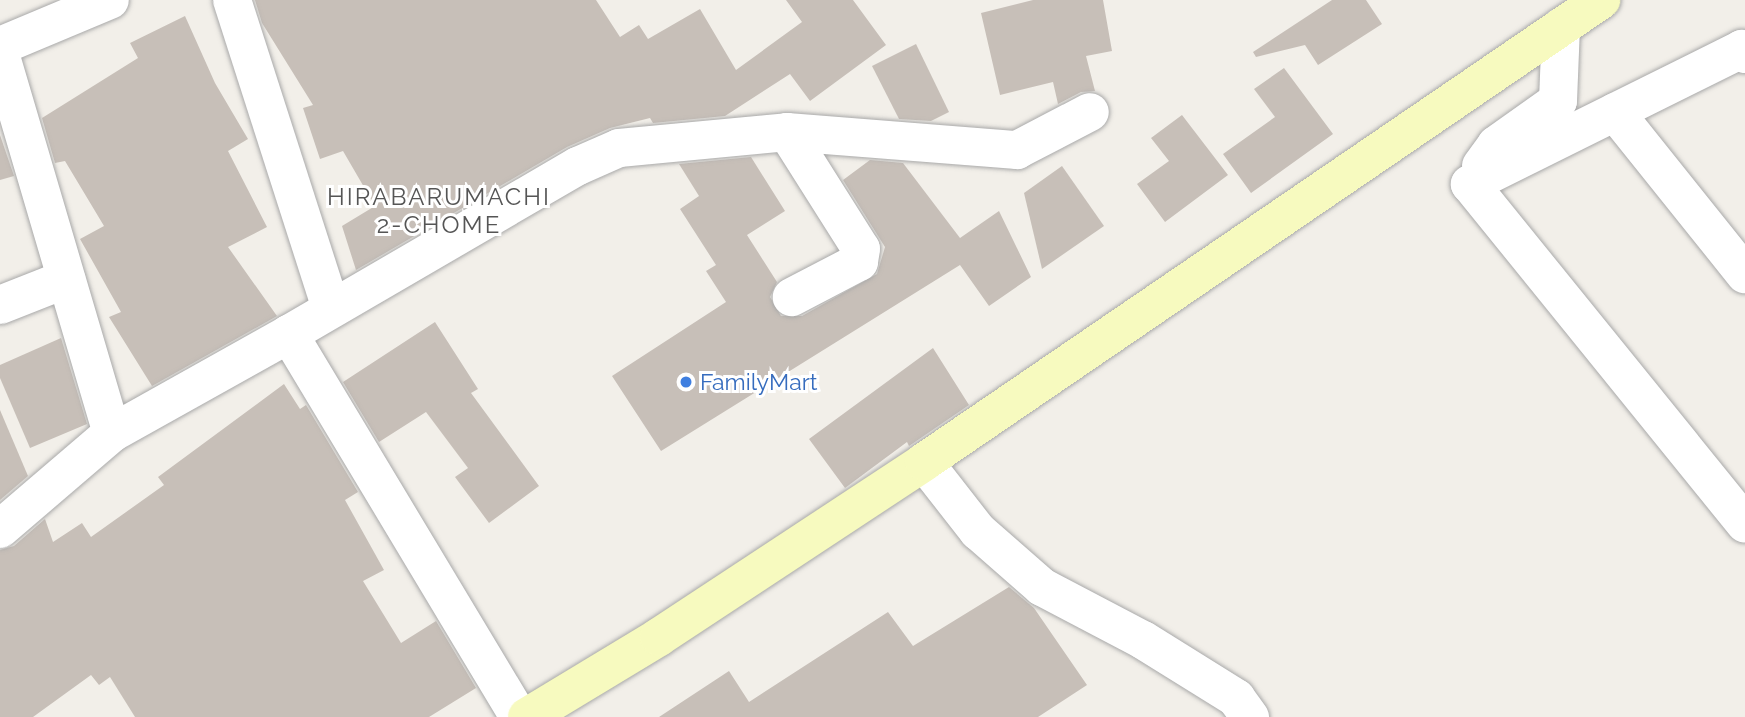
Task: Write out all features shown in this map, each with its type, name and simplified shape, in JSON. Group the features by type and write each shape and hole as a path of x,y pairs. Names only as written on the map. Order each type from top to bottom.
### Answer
{"street":[{"path":"0,46 110,0"},
{"path":"232,0 331,309"},
{"path":"527,717 659,638 924,462 1601,0"},
{"path":"1470,184 1496,145 1558,101 1561,27"},
{"path":"1470,184 1742,49 1745,54"},
{"path":"0,52 112,433"},
{"path":"0,528 112,433 578,166 619,148 787,132 1017,150 1090,111"},
{"path":"1615,112 1745,274"},
{"path":"787,132 860,249 859,262 792,297"},
{"path":"1470,184 1745,524"},
{"path":"0,305 66,279"},
{"path":"289,334 519,717"},
{"path":"924,462 978,531 1042,587 1143,640 1236,698 1250,717"}],"building":[{"path":"255,0 596,0 620,37 639,25 648,39 700,9 736,70 802,22 786,0 853,0 886,45 810,101 790,74 725,116 653,123 650,118 610,128 567,147 356,270 342,226 375,206 343,151 320,159 303,108 313,105 262,23"},
{"path":"1033,0 1103,0 1112,51 1086,56 1095,91 1081,92 1058,104 1053,82 1000,95 981,13"},
{"path":"1332,0 1366,0 1382,24 1318,65 1305,45 1256,57 1253,52"},
{"path":"185,16 215,83 248,139 228,151 267,227 228,247 277,316 152,386 109,317 121,312 80,239 104,226 65,161 55,163 42,118 138,58 130,43"},
{"path":"916,44 949,112 931,121 899,119 872,66"},
{"path":"1284,68 1333,134 1251,193 1223,154 1275,117 1254,89"},
{"path":"1182,115 1228,175 1165,222 1137,184 1169,161 1151,138"},
{"path":"0,135 14,176 0,180"},
{"path":"751,157 785,211 747,235 777,282 770,297 781,316 802,316 877,274 885,247 843,180 870,160 903,163 960,238 999,211 1031,277 989,306 960,265 661,451 612,376 726,302 706,271 716,265 680,209 699,196 679,164"},
{"path":"1062,166 1104,226 1042,269 1024,193"},
{"path":"435,322 478,389 471,393 539,486 489,523 455,477 468,468 426,412 379,442 343,382"},
{"path":"61,338 87,424 30,448 0,378 0,365"},
{"path":"933,348 969,405 909,446 907,442 845,488 809,439"},
{"path":"284,384 300,409 306,405 358,492 345,500 384,570 363,581 401,643 436,621 476,688 429,717 135,717 110,677 99,685 91,675 33,717 0,717 0,550 14,546 45,519 53,542 82,523 91,537 164,485 158,477"},
{"path":"0,410 28,476 0,500"},
{"path":"1009,587 1034,608 1087,685 1038,717 659,717 729,671 749,702 888,612 913,646"}],"place":[{"name":"FamilyMart","path":"686,382"}],"district":[{"name":"HIRABARUMACHI 2-CHOME","path":"439,211"}]}
